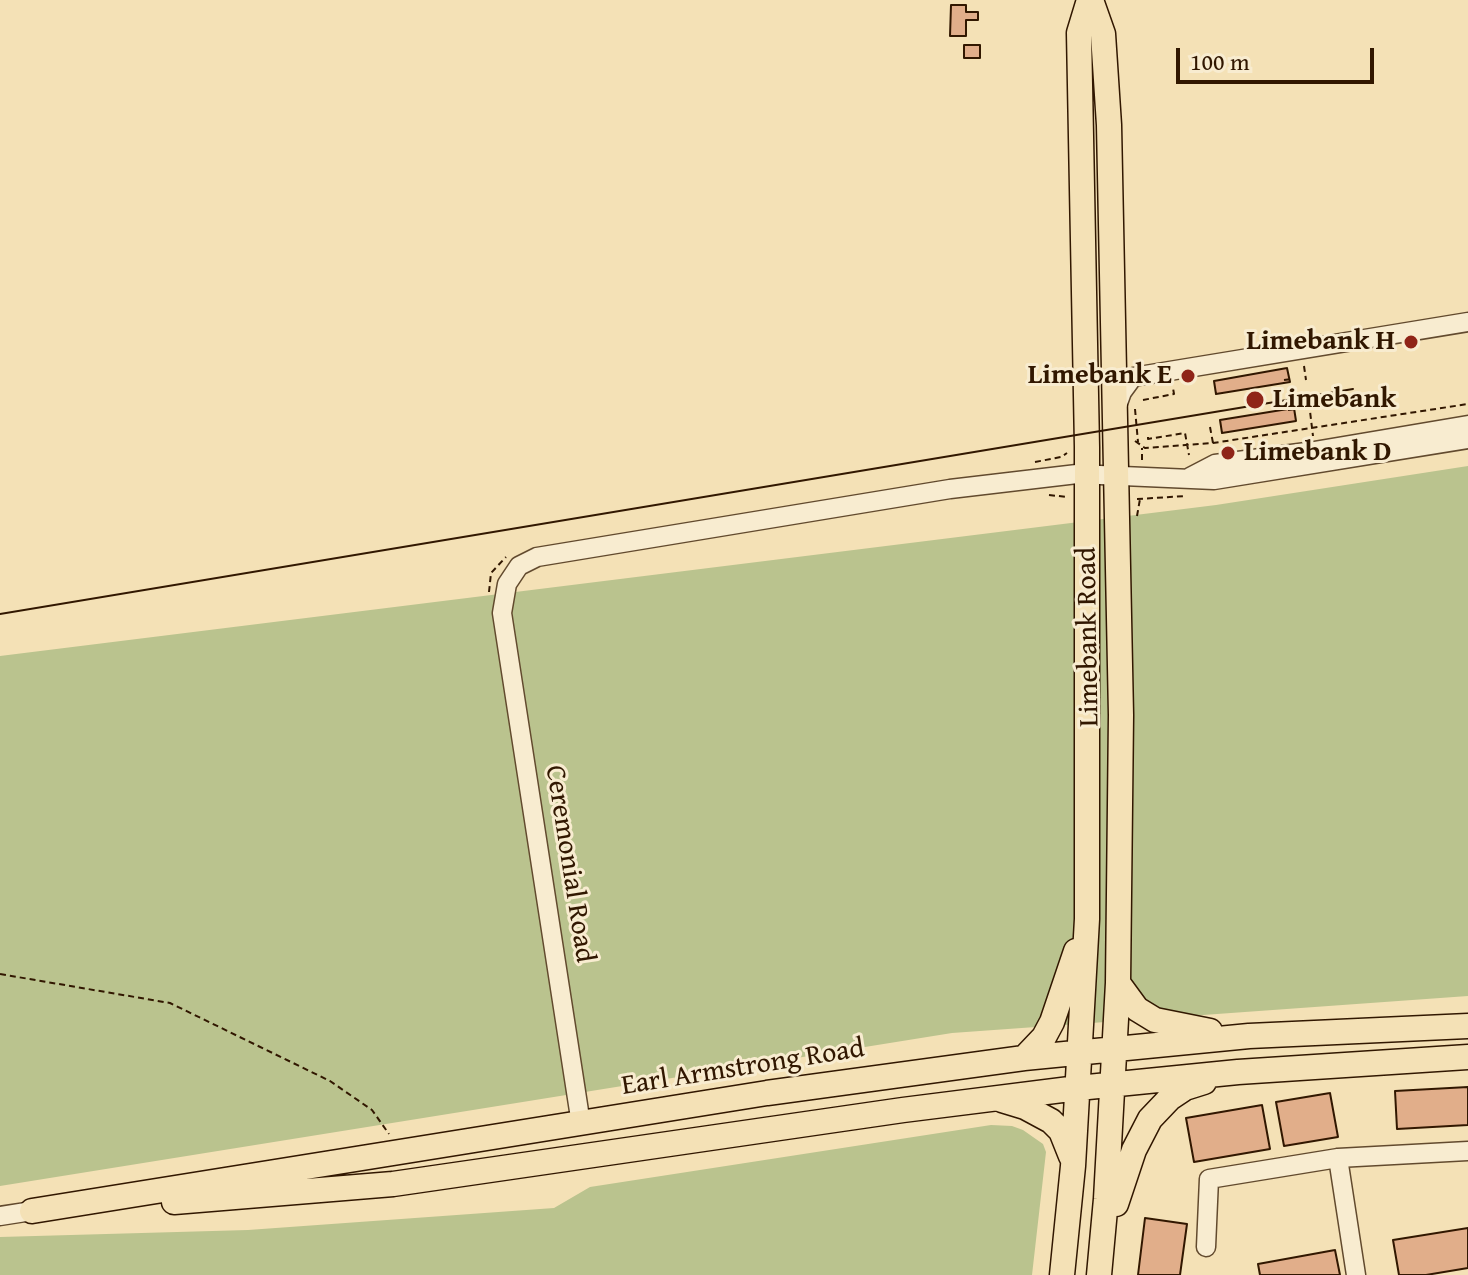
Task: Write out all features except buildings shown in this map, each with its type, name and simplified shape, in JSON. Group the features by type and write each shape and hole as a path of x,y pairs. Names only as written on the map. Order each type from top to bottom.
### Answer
{"main road":[{"name":"Limebank Road","path":"1090,0 1103,34 1109,125 1121,715 1118,983 1099,1272"},
{"name":"Limebank Road","path":"1062,1275 1073,1166 1087,919 1086,474 1079,33 1090,0"},
{"path":"1024,1058 1044,1037 1052,1022 1087,919"},
{"path":"1118,983 1137,1009 1155,1020 1186,1028 1249,1036"},
{"name":"Earl Armstrong Road","path":"32,1211 767,1093 1024,1058 1249,1036 1468,1026"},
{"name":"Earl Armstrong Road","path":"32,1211 371,1187 1078,1088 1238,1072 1468,1057"},
{"path":"1099,1272 1122,1183 1150,1119 1170,1098 1185,1088 1238,1072"},
{"path":"995,1098 1025,1107 1051,1121 1066,1141 1073,1166"}],"street":[{"path":"1115,412 1122,392 1133,377 1468,322"},
{"path":"1190,477 1215,464 1468,425"},
{"path":"1086,474 1214,480 1468,439"},
{"name":"Ceremonial Road","path":"581,1124 502,613 504,594 511,575 525,561 537,557 950,489 1086,474"},
{"path":"1206,1247 1209,1179 1338,1158 1468,1151"},
{"path":"1338,1158 1356,1275"},
{"name":"Earl Armstrong Road","path":"0,1216 32,1211"}],"path":[{"path":"1304,364 1306,380"},
{"path":"1284,380 1291,379"},
{"path":"1143,400 1174,394 1172,383"},
{"path":"1309,403 1313,437"},
{"path":"1142,448 1213,443 1468,404"},
{"path":"1288,410 1296,409"},
{"path":"1210,427 1214,452"},
{"path":"1148,437 1185,433 1189,455"},
{"path":"1134,440 1142,448 1142,453"},
{"path":"0,974 170,1003 330,1081 372,1110 387,1128 398,1154"}],"green space":[{"path":"1468,466 1468,996 952,1033 0,1186 0,656 1216,505"},
{"path":"991,1125 1023,1130 1043,1144 1046,1152 1032,1275 0,1275 0,1237 248,1230 554,1208 590,1187"}],"tram line":[{"path":"0,614 1353,389"}],"place":[{"name":"Limebank H","path":"1411,342"},
{"name":"Limebank E","path":"1188,376"},
{"name":"Limebank","path":"1255,400"},
{"name":"Limebank D","path":"1228,453"}]}
